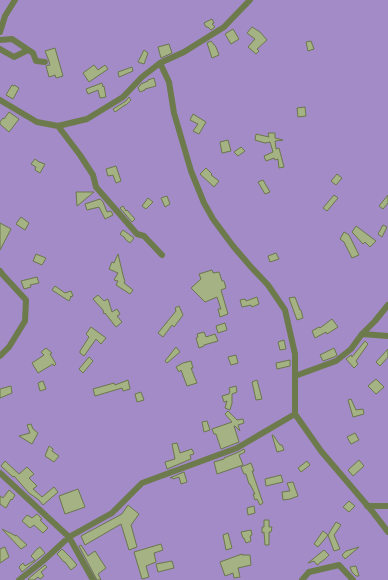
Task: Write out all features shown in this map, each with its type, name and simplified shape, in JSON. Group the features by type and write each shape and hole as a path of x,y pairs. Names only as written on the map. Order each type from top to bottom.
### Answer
{"street":[{"path":"0,32 5,16 15,0"},
{"path":"0,100 37,122 58,126 87,119 123,97 142,77 160,63 184,52 224,27 250,0"},
{"path":"0,40 12,39 33,53 36,61 45,62"},
{"path":"0,49 14,57 28,50"},
{"path":"160,63 169,82 174,113 204,203 213,219 233,246 268,285 285,310 295,354 294,414 321,451 388,532"},
{"path":"58,126 94,175 96,187 137,234 144,236 162,255"},
{"path":"0,271 26,300 25,321 9,347 0,356"},
{"path":"295,376 336,361 351,349 362,334 388,305"},
{"path":"362,334 388,336"},
{"path":"19,580 43,561 69,536 112,513 142,483 237,448 294,414"},
{"path":"0,473 69,536 93,580"},
{"path":"367,506 388,506"},
{"path":"302,580 309,572 339,565 353,580"}],"shaded area":[{"path":"0,0 388,0 388,580 0,580"}],"building":[{"path":"212,19 214,23 212,24 215,27 211,30 206,27 204,23"},
{"path":"252,27 260,32 267,40 257,49 259,51 256,54 248,47 255,39 247,33"},
{"path":"233,29 239,39 231,44 225,34"},
{"path":"211,41 216,47 219,55 212,58 207,43"},
{"path":"311,41 314,49 308,51 306,42"},
{"path":"169,44 172,53 161,58 158,47"},
{"path":"55,48 63,76 56,78 55,75 49,77 46,66 50,65 45,51"},
{"path":"144,50 148,53 144,64 138,62"},
{"path":"94,65 98,70 105,65 108,69 89,82 83,73"},
{"path":"132,67 133,71 119,77 118,72"},
{"path":"154,78 156,86 140,92 138,88 141,84"},
{"path":"102,83 106,97 100,98 98,90 88,94 86,89"},
{"path":"12,85 19,88 13,99 6,95"},
{"path":"129,97 131,100 115,112 113,109 126,101"},
{"path":"305,107 306,116 298,117 297,108"},
{"path":"9,112 19,119 9,132 0,124 0,122"},
{"path":"193,114 206,122 199,134 193,131 198,124 190,120"},
{"path":"268,133 275,133 275,138 283,140 275,141 276,149 279,148 284,167 279,168 278,159 275,160 274,158 266,161 264,156 273,152 270,142 265,143 255,140 256,134 269,137"},
{"path":"228,140 231,151 222,153 220,142"},
{"path":"241,147 245,151 238,156 234,152"},
{"path":"35,159 45,164 40,173 35,170 36,167 31,164"},
{"path":"116,166 121,181 116,183 113,175 108,176 106,169"},
{"path":"206,168 212,174 211,175 219,181 214,187 200,174"},
{"path":"337,174 342,178 336,185 331,181"},
{"path":"263,180 270,192 265,194 258,182"},
{"path":"76,192 94,192 77,206"},
{"path":"334,195 338,198 327,211 323,208"},
{"path":"388,195 388,203 383,209 379,206"},
{"path":"167,196 170,204 165,207 161,198"},
{"path":"148,198 153,202 146,209 142,206"},
{"path":"100,199 103,202 107,212 111,211 113,215 105,219 99,207 87,210 85,204"},
{"path":"123,206 135,219 132,222 120,208"},
{"path":"21,217 29,223 25,230 16,224"},
{"path":"0,223 11,229 0,250"},
{"path":"383,225 387,227 382,237 378,234"},
{"path":"356,226 376,241 370,247 365,242 363,244 352,232"},
{"path":"123,230 134,238 130,243 120,234"},
{"path":"344,232 349,235 359,255 352,258 344,242 340,239"},
{"path":"276,253 279,259 270,262 268,256"},
{"path":"36,254 46,258 42,265 33,261"},
{"path":"118,254 125,280 124,283 133,290 130,294 116,285 118,281 114,280 118,273 109,269 112,262 114,263"},
{"path":"212,270 213,273 219,272 226,288 221,290 228,314 220,317 218,309 221,309 217,297 205,302 191,288 201,279 199,274"},
{"path":"37,277 39,283 30,285 31,287 24,289 21,281"},
{"path":"55,286 65,293 71,291 73,296 70,297 69,301 52,290"},
{"path":"98,295 104,301 108,299 112,312 117,309 120,314 117,316 122,322 116,327 93,299"},
{"path":"257,297 259,304 252,307 251,305 242,307 240,300 245,299 246,301"},
{"path":"295,297 303,318 297,320 289,298"},
{"path":"179,306 183,315 174,327 172,325 163,337 158,333 176,311 175,308"},
{"path":"332,319 338,327 327,334 326,332 315,338 312,331 319,327 320,328"},
{"path":"225,323 227,330 218,333 216,326"},
{"path":"91,327 106,338 101,344 96,339 84,356 80,353 80,351 89,337 86,334"},
{"path":"204,332 206,337 215,334 218,341 199,348 196,338 198,337 197,334"},
{"path":"284,340 286,349 280,350 278,342"},
{"path":"365,341 368,344 356,361 358,364 354,368 346,359 351,355 352,357"},
{"path":"176,347 180,352 167,363 165,361"},
{"path":"46,348 52,353 50,354 56,364 54,366 53,364 38,373 32,363 44,355 41,352"},
{"path":"334,348 337,355 323,361 320,355"},
{"path":"388,349 388,357 380,366 376,362"},
{"path":"236,355 238,363 231,365 228,357"},
{"path":"89,357 93,361 83,373 79,369"},
{"path":"290,360 290,366 277,369 276,363"},
{"path":"191,361 193,368 191,368 197,383 187,386 181,370 179,372 176,367"},
{"path":"376,379 384,387 376,394 368,386"},
{"path":"128,380 130,389 123,391 122,388 95,396 93,389 114,383 115,385"},
{"path":"257,380 262,399 256,400 252,382"},
{"path":"43,381 46,389 40,391 38,383"},
{"path":"11,386 12,393 0,398 0,389"},
{"path":"236,386 237,392 232,394 230,410 225,408 227,401 224,402 222,396 229,394 229,388"},
{"path":"141,392 144,400 137,402 135,394"},
{"path":"351,399 356,410 363,409 364,414 353,417 348,400"},
{"path":"228,411 237,420 243,419 244,423 238,425 240,431 234,426 239,442 221,449 216,434 214,434 212,429 232,422 225,414"},
{"path":"207,421 210,430 204,432 202,422"},
{"path":"31,424 33,429 38,433 32,444 19,436 30,433 27,425"},
{"path":"355,433 359,440 351,444 347,437"},
{"path":"272,435 280,445 282,445 284,450 277,452"},
{"path":"177,443 180,453 192,449 194,454 190,455 191,459 167,469 165,462 175,459 172,444"},
{"path":"49,446 53,449 52,451 59,456 54,462 45,456"},
{"path":"244,449 245,452 239,455 243,465 217,474 214,462 224,459"},
{"path":"359,460 364,466 353,476 348,470"},
{"path":"5,461 19,474 27,467 34,474 29,478 37,486 33,489 42,497 54,487 58,492 43,505 29,493 14,476 13,477 1,466"},
{"path":"307,461 310,465 301,472 298,468"},
{"path":"251,463 254,471 252,471 263,503 260,505 257,499 255,500 253,494 255,494 249,484 246,474 244,474 241,467"},
{"path":"184,472 187,482 181,484 179,477 173,479 172,477"},
{"path":"281,475 283,482 266,486 265,479"},
{"path":"293,482 298,496 283,500 282,492 290,491 287,483"},
{"path":"78,489 85,507 65,514 59,496"},
{"path":"9,490 15,495 6,508 0,504 0,496 3,498"},
{"path":"349,501 355,506 349,512 343,507"},
{"path":"128,505 139,514 131,525 137,547 129,550 121,524 85,545 81,536 122,514"},
{"path":"254,506 255,513 248,515 247,508"},
{"path":"37,514 42,519 40,520 48,528 43,533 34,525 30,528 22,521 27,515 32,518"},
{"path":"264,520 269,520 269,527 272,527 271,532 269,532 269,545 265,545 264,532 262,533"},
{"path":"336,522 341,525 334,535 340,549 334,551 328,535"},
{"path":"2,529 16,535 27,545 21,549"},
{"path":"251,530 251,541 246,543 241,532"},
{"path":"323,531 328,535 318,547 314,544"},
{"path":"228,533 232,548 226,550 223,535"},
{"path":"161,544 163,550 154,553 156,562 146,566 149,577 142,579 134,552"},
{"path":"81,545 88,556 95,551 106,568 98,574 101,580 97,580 79,546"},
{"path":"5,547 9,557 0,563 0,549"},
{"path":"40,547 45,553 22,572 19,567 23,563 25,566 35,560 31,556"},
{"path":"359,547 345,559 342,555 346,551"},
{"path":"62,549 77,565 71,570 57,554"},
{"path":"324,550 329,555 325,559 317,565 314,561 308,563"},
{"path":"242,554 250,555 251,565 238,568 240,577 234,578 233,573 225,576 220,562"},
{"path":"172,561 174,568 158,572 156,564"},
{"path":"45,565 47,567 41,572 44,576 40,579 38,577 34,580 28,579"},
{"path":"356,566 359,576 356,576 352,572 350,567"}]}
